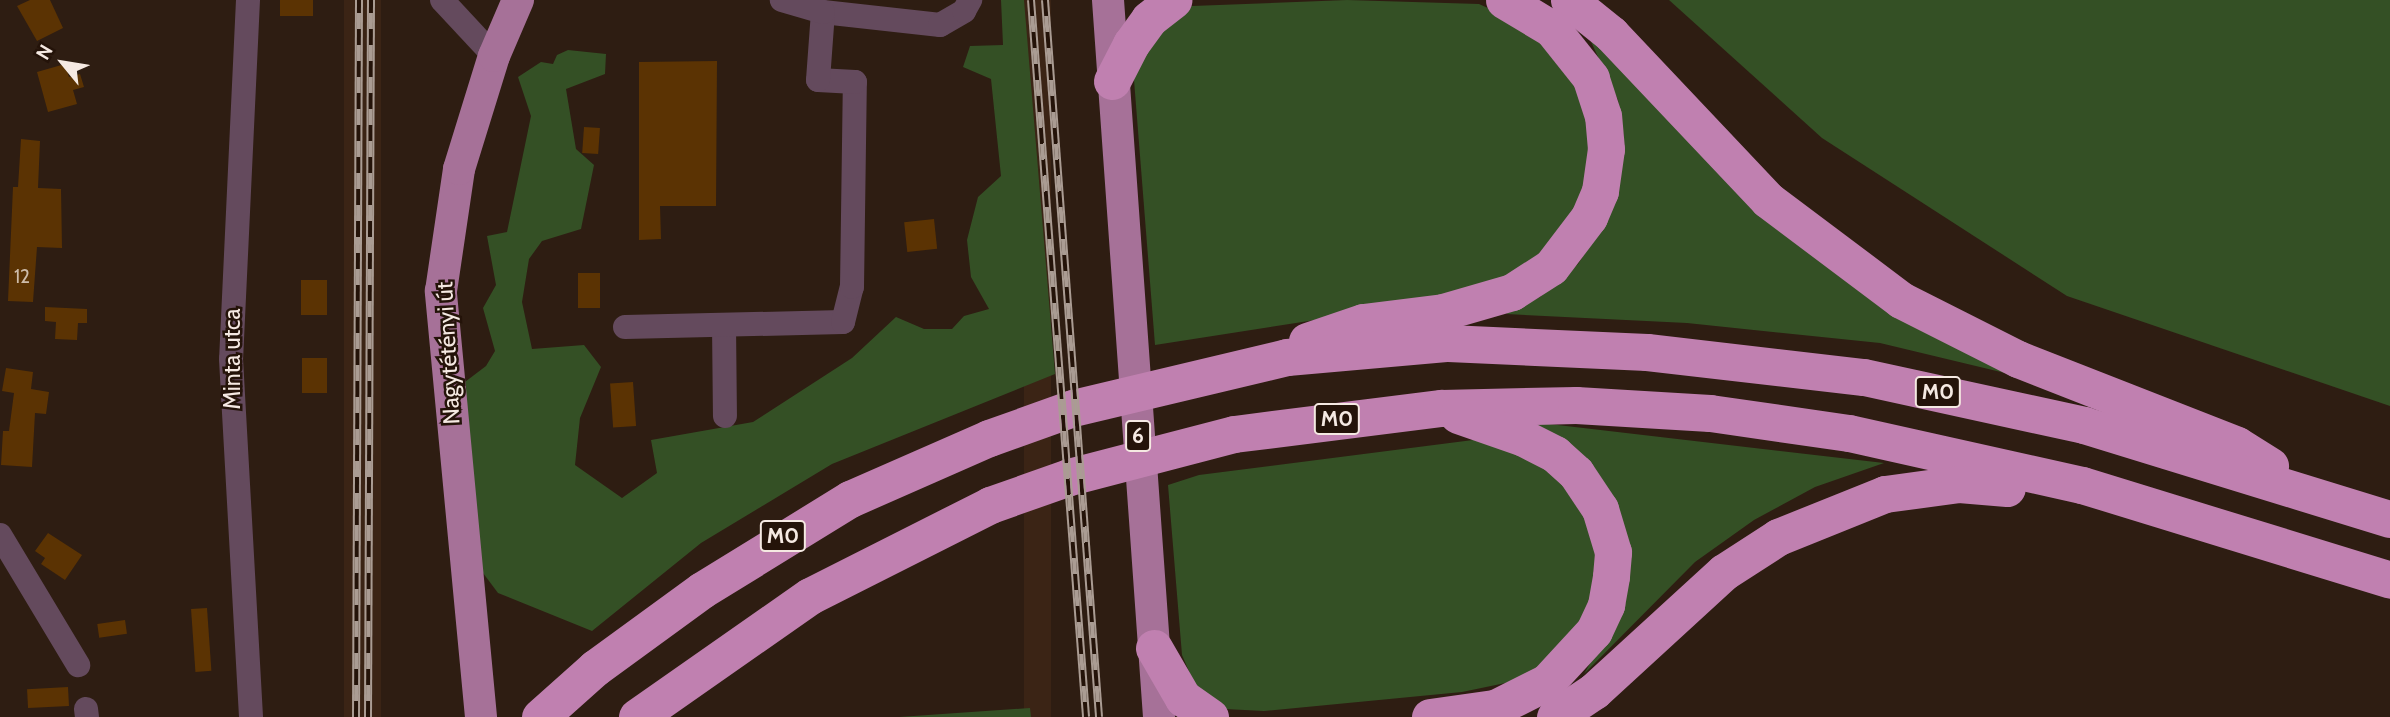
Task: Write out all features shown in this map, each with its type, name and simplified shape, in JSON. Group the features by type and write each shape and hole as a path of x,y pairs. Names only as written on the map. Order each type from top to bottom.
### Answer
{"highway":[{"path":"1112,81 1131,44 1149,19 1172,0"},
{"path":"1227,369 1363,323 1443,312 1512,292 1550,267 1572,243 1600,191 1606,149 1603,116 1591,78 1572,50 1552,29 1504,0"},
{"path":"1569,0 1611,34 1768,200 1901,300 1957,332 2018,359 2237,445 2309,492"},
{"name":"M0","path":"540,717 596,668 793,530 850,499 989,438 1073,408 1227,369 1287,357 1448,343 1731,360 1864,377 1975,399 2084,425 2390,519"},
{"name":"M0","path":"646,710 810,596 990,505 1069,477 1234,434 1441,408 1576,405 1710,414 1849,433 2081,485 2390,580"},
{"path":"1430,717 1495,708 1547,682 1565,667 1594,631 1606,606 1613,552 1589,488 1555,454 1441,408"},
{"path":"1555,717 1594,691 1724,572 1753,551 1818,518 1885,494 1959,484 2026,490 2081,485"},
{"path":"1154,648 1183,698 1210,717"}],"main road":[{"name":"Nagytétényi út","path":"481,717 441,290 453,192 494,55 518,0"},
{"name":"6","path":"1108,0 1158,717"}],"street":[{"name":"Minta utca","path":"248,0 231,359 251,717"},
{"path":"442,0 494,55"},
{"path":"782,0 823,12 940,25 964,12 970,0"},
{"path":"625,327 843,322 852,287 855,82 818,80 823,12"},
{"path":"724,325 725,416"},
{"path":"0,535 78,665"}],"shaded area":[{"path":"344,0 381,0 381,717 344,717"},
{"path":"1024,0 1051,0 1051,717 1024,717"}],"green space":[{"path":"1001,0 1024,0 1055,374 832,464 701,543 592,631 498,593 474,561 457,388 486,366 495,351 483,308 496,285 487,236 507,232 531,116 518,77 541,62 553,64 557,55 568,50 606,54 605,74 566,89 576,149 594,165 581,229 542,241 529,259 522,302 532,349 584,345 601,367 580,418 575,465 622,498 657,473 651,440 753,422 852,358 896,317 924,329 952,329 964,316 989,309 971,277 967,240 978,197 1001,176 991,79 963,67 970,46 1003,45"},
{"path":"1347,0 1479,4 1521,23 1556,50 1587,95 1592,141 1583,195 1559,244 1500,287 1457,298 1155,345 1134,80 1142,44 1166,17 1192,6"},
{"path":"1669,0 2390,0 2390,406 2067,296 1822,138"},
{"path":"1587,33 1639,85 2030,379 1880,343 1687,323 1506,314 1540,297 1578,264 1602,227 1617,185 1624,138 1618,100"},
{"path":"1532,422 1884,463 1815,487 1754,520 1695,562 1584,674 1609,630 1626,573"},
{"path":"1493,434 1565,482 1590,518 1598,557 1595,595 1580,630 1549,664 1515,681 1462,692 1264,711 1225,709 1194,683 1182,655 1168,485 1199,475 1473,440"},
{"path":"1030,708 1031,717 899,717"}],"building":[{"path":"30,0 50,0 63,28 37,41 17,6"},
{"path":"280,0 313,0 313,16 280,16"},
{"path":"717,61 716,206 660,206 661,239 639,240 639,62"},
{"path":"65,64 69,77 80,74 84,87 73,90 77,104 48,112 37,72"},
{"path":"584,127 600,128 598,154 582,153"},
{"path":"21,139 40,141 38,188 61,189 62,248 37,247 33,302 8,301 13,187 18,187"},
{"path":"934,219 937,249 907,252 904,222"},
{"path":"578,273 600,273 600,308 578,308"},
{"path":"301,280 327,280 327,315 301,315"},
{"path":"45,307 87,309 87,323 78,323 77,340 55,339 56,322 45,321"},
{"path":"302,358 327,358 327,393 302,393"},
{"path":"6,368 33,372 31,389 49,392 46,414 35,413 32,467 1,465 3,431 9,431 14,393 2,391"},
{"path":"633,382 636,426 613,427 610,384"},
{"path":"48,533 82,555 65,580 41,564 45,558 35,551"},
{"path":"207,608 211,671 195,672 191,609"},
{"path":"125,620 127,634 99,638 97,624"},
{"path":"68,687 69,706 28,708 27,689"}],"railway":[{"path":"356,717 359,0"},
{"path":"368,717 371,0"},
{"path":"1031,0 1086,717"},
{"path":"1045,0 1099,717"}]}
